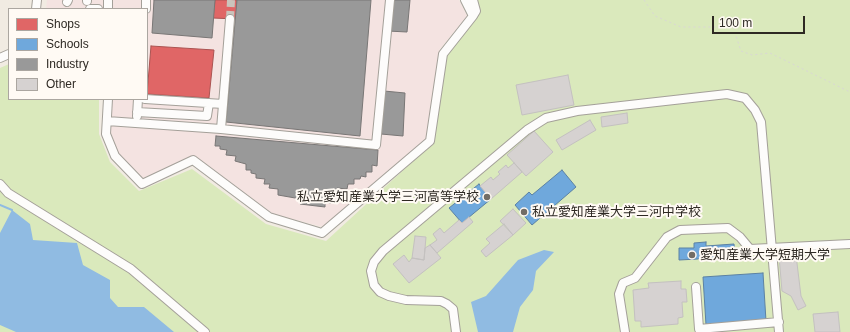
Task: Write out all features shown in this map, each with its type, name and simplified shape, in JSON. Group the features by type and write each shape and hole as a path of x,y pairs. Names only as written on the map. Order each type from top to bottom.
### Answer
{"street":[{"path":"107,121 221,129 376,145 390,0"},
{"path":"464,0 473,16"},
{"path":"108,100 106,134 115,156 142,184 193,160 269,217 322,233 430,141 443,54 476,11 473,0"},
{"path":"221,129 230,19"},
{"path":"456,332 453,309 448,304 441,301 406,300 380,292 374,285 371,271 374,262 383,251 527,130 546,118 577,111 727,94 745,98 755,110 761,122 779,332"},
{"path":"148,99 223,104"},
{"path":"136,123 138,100"},
{"path":"137,112 207,116 209,103"},
{"path":"0,184 8,193 131,269 205,332"},
{"path":"625,332 619,294 624,283 635,278 667,237 680,230 722,227 728,228 735,233 750,249 850,244"},
{"path":"696,287 699,329 779,322"}],"path":[{"path":"644,0 655,16 681,27 733,27 741,51 752,55 770,53 850,92"}],"shaded area":[{"path":"47,0 459,0 467,16 440,49 427,140 323,227 273,214 194,156 144,179 118,153 111,133 112,100 148,100 148,8 46,8"}],"green space":[{"path":"477,0 850,0 850,332 0,332 0,68 8,64 8,100 99,100 99,134 110,162 139,191 192,169 266,224 326,241 434,142 444,58 480,13"}],"water":[{"path":"12,210 30,224 33,240 77,243 83,265 110,280 110,298 118,307 144,307 174,332 16,332 0,325 0,233"},
{"path":"544,250 554,252 536,271 533,290 520,307 513,332 478,332 471,302 486,296 518,260"}],"building: Shops":[{"path":"215,0 237,0 236,19 213,18"},
{"path":"151,46 214,50 209,98 148,94"}],"building: Schools":[{"path":"562,170 576,187 532,225 515,205 529,192 532,195"},
{"path":"479,184 491,199 462,223 449,208"},
{"path":"706,242 706,246 734,244 735,257 679,260 679,248 694,248 694,243"},
{"path":"763,273 766,321 706,325 703,277"}],"building: Industry":[{"path":"154,0 215,0 212,38 152,33"},
{"path":"237,0 371,0 360,136 226,122"},
{"path":"390,0 410,0 407,32 388,31"},
{"path":"384,91 405,93 403,136 381,134"},
{"path":"216,136 378,150 377,166 372,165 372,172 366,172 366,177 361,176 360,179 354,179 354,184 348,184 347,189 337,188 336,197 331,196 331,203 325,202 325,207 300,204 301,199 278,195 278,189 269,188 270,184 264,184 265,179 256,178 256,174 251,173 251,170 246,170 246,164 235,161 236,156 226,155 227,150 220,149 220,146 215,146"}],"building: Other":[{"path":"568,75 574,105 522,115 516,85"},
{"path":"627,113 628,123 602,127 601,117"},
{"path":"590,120 596,130 562,150 556,140"},
{"path":"534,131 553,152 526,176 507,155"},
{"path":"514,163 522,172 491,199 480,186 491,177 493,180 500,174 498,172 506,165 508,168"},
{"path":"513,209 526,223 513,235 500,221"},
{"path":"469,217 473,222 437,253 430,245 437,240 433,234 440,228 444,233 459,220 462,223"},
{"path":"504,224 513,235 486,257 481,251 490,243 486,239"},
{"path":"415,236 426,237 424,260 412,258"},
{"path":"430,245 441,258 409,283 393,264 404,255 409,262 412,258 424,260 425,248"},
{"path":"796,255 801,296 806,306 798,310 791,296 782,291 779,256"},
{"path":"681,281 681,289 686,289 687,302 682,302 683,317 678,318 678,324 641,327 641,321 635,321 633,290 649,288 648,283"},
{"path":"838,312 840,332 815,332 813,314"}],"waterway":[{"path":"0,205 12,210"}],"tunnel":[{"path":"230,19 231,0"}],"place":[{"name":"私立愛知産業大学三河高等学校","path":"487,197"},
{"name":"私立愛知産業大学三河中学校","path":"524,212"},
{"name":"愛知産業大学短期大学","path":"692,255"}]}
